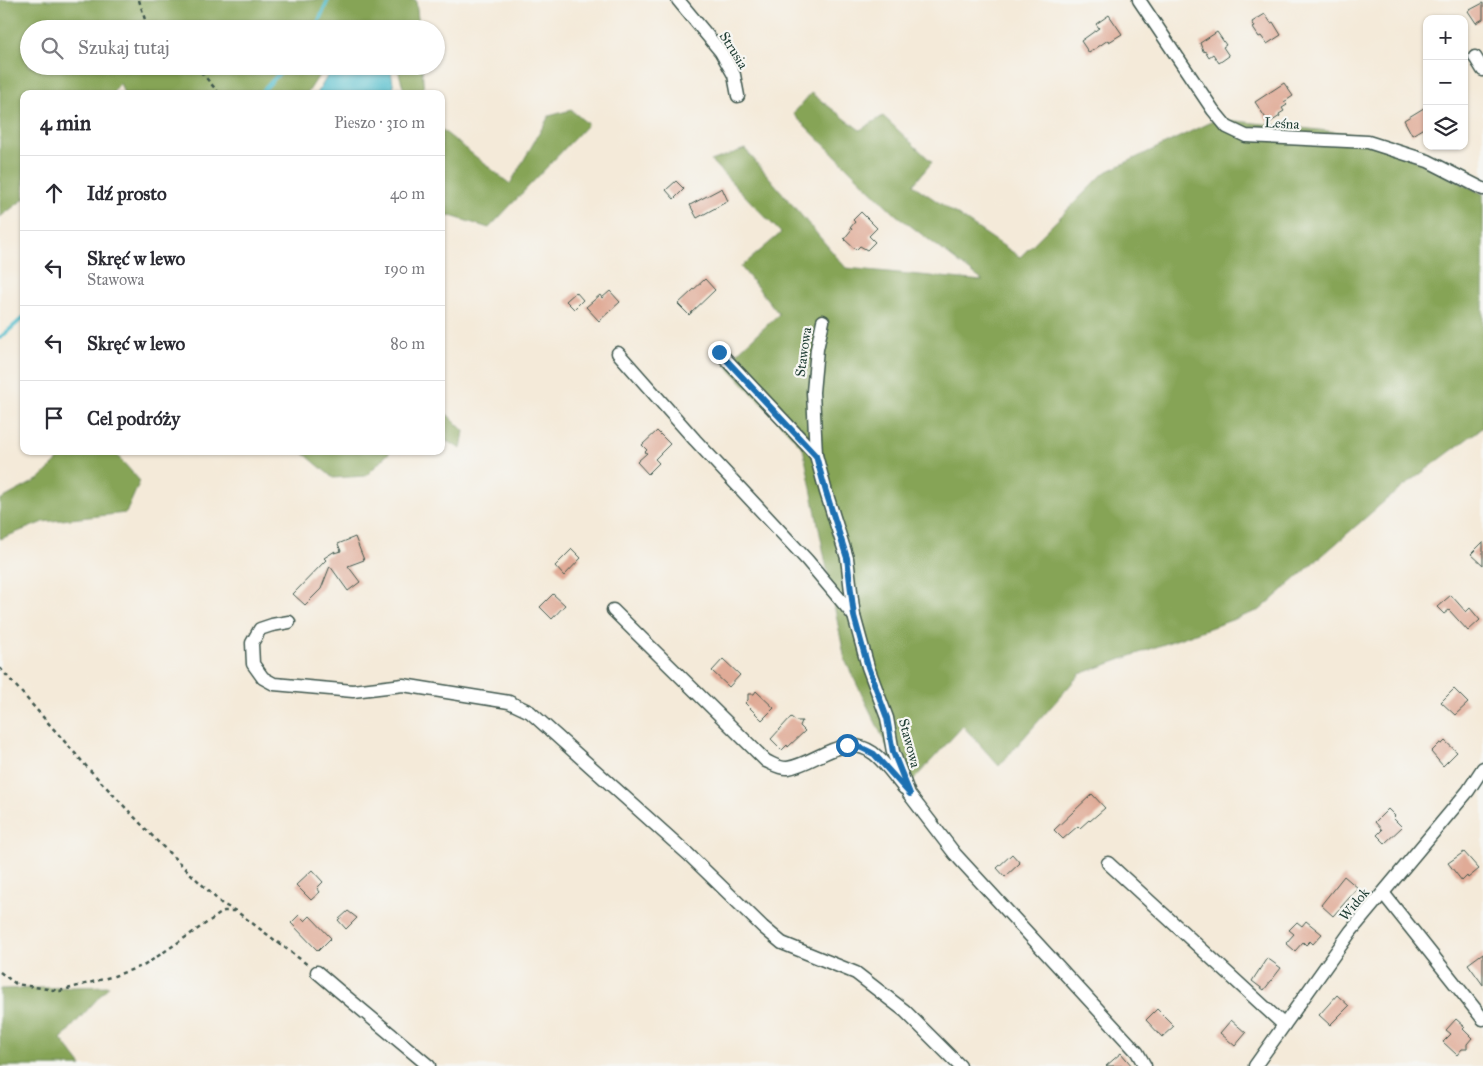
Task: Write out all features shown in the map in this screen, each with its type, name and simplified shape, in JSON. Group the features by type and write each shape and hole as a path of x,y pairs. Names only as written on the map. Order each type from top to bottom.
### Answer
{"street":[{"name":"Strusia","path":"678,0 721,52 734,76 738,96"},
{"name":"Leśna","path":"1139,0 1213,110 1227,127 1246,136 1368,142 1428,161 1483,189"},
{"path":"1475,57 1483,70"},
{"name":"Stawowa","path":"823,320 817,349 813,392 816,456 847,558 854,616 868,667 887,718 893,752 910,794 955,854 1137,1052 1145,1066"},
{"path":"719,352 816,456"},
{"path":"618,353 695,440 807,560 854,616"},
{"path":"612,610 766,761 777,767 788,768 847,745 862,748 874,754 910,794"},
{"path":"289,622 260,629 252,643 253,664 263,678 274,684 353,691 403,686 509,702 530,712 688,854 762,927 782,943 856,973 905,1011 960,1066"},
{"name":"Widok","path":"1255,1066 1351,931 1468,790 1483,768"},
{"path":"1108,863 1284,1024"},
{"path":"1383,893 1483,1019"},
{"path":"318,972 428,1066"}],"path":[{"path":"139,0 145,20"},
{"path":"204,75 216,90"},
{"path":"0,668 86,767 158,842 222,904 236,911 318,972"},
{"path":"0,972 16,984 60,991 145,965 224,911 236,911"}],"green space":[{"path":"0,0 416,0 418,20 20,20 20,75 319,75 310,90 123,90 120,83 115,90 20,90 20,202 0,217"},
{"path":"400,75 423,75 424,90 404,90"},
{"path":"811,93 860,130 883,116 932,162 913,185 1020,257 1104,173 1217,119 1365,135 1483,194 1483,427 1387,499 1260,610 1080,674 999,766 963,726 907,787 845,660 803,448 725,364 779,314 741,267 781,233 711,161 745,149 846,268 983,281 895,214 793,114"},
{"path":"571,110 588,124 489,228 445,214 445,132 510,184 549,116"},
{"path":"445,412 464,431 461,449 445,440"},
{"path":"63,455 117,455 140,481 126,513 43,522 0,539 0,500 39,479"},
{"path":"306,455 387,455 366,476 333,478"},
{"path":"109,986 61,1039 82,1066 0,1066 0,989"}],"water":[{"path":"328,75 392,75 394,90 319,90"}],"building":[{"path":"1483,3 1483,19 1476,23 1468,11"},
{"path":"1265,14 1271,23 1273,22 1281,35 1267,44 1261,36 1259,37 1253,28 1255,27 1252,22"},
{"path":"1109,15 1122,34 1109,42 1108,40 1089,53 1081,41 1099,28 1096,24"},
{"path":"1217,32 1226,45 1223,47 1229,56 1219,63 1213,54 1209,57 1203,51 1200,43"},
{"path":"1284,83 1293,96 1284,102 1287,105 1282,108 1284,111 1279,114 1280,116 1269,123 1255,102"},
{"path":"1423,108 1423,128 1412,135 1404,120"},
{"path":"676,181 684,189 674,199 666,190"},
{"path":"722,188 728,201 697,218 690,205"},
{"path":"861,212 877,228 869,236 875,242 867,250 860,246 856,250 844,239 852,229 850,228 855,222 853,220"},
{"path":"705,279 715,290 689,315 678,304"},
{"path":"610,291 620,302 599,321 586,307 600,295 602,298"},
{"path":"576,292 583,300 574,309 566,301"},
{"path":"657,431 670,444 655,459 659,463 648,474 637,462 647,453 645,452 647,450 642,445"},
{"path":"355,537 364,560 348,566 360,582 348,591 330,566 321,589 305,605 293,594 326,560 324,558 335,551 334,553 341,551 338,544"},
{"path":"1483,542 1483,565 1471,554"},
{"path":"572,549 581,558 564,576 555,566"},
{"path":"553,594 565,605 552,619 540,607"},
{"path":"1451,595 1466,612 1470,608 1480,620 1468,631 1449,610 1444,614 1437,607"},
{"path":"723,659 740,675 729,687 712,671"},
{"path":"1454,689 1468,703 1455,715 1441,702"},
{"path":"756,691 774,708 762,720 745,703 748,700 748,694 754,694"},
{"path":"791,717 796,721 802,721 800,726 805,731 788,747 787,745 782,750 771,739"},
{"path":"1445,741 1457,752 1443,766 1431,752 1440,743 1442,744"},
{"path":"1092,794 1105,808 1080,828 1078,826 1063,839 1054,830"},
{"path":"1388,809 1395,816 1393,818 1402,827 1385,843 1377,835 1382,830 1375,822"},
{"path":"1464,852 1479,869 1462,881 1448,863"},
{"path":"1012,854 1020,863 1005,877 997,868"},
{"path":"312,870 323,882 317,888 320,892 311,900 296,885"},
{"path":"1344,876 1358,888 1333,916 1321,905"},
{"path":"348,911 357,918 346,929 338,920"},
{"path":"299,915 305,921 310,916 331,938 318,951 291,923"},
{"path":"1306,921 1322,934 1313,944 1310,941 1306,945 1303,942 1295,951 1286,943 1294,934 1289,930 1297,922 1302,926"},
{"path":"1483,953 1483,985 1468,964"},
{"path":"1267,958 1281,968 1264,990 1252,981"},
{"path":"1337,995 1349,1006 1330,1025 1319,1015"},
{"path":"1157,1009 1174,1026 1162,1037 1146,1020"},
{"path":"1456,1019 1465,1027 1463,1029 1472,1038 1467,1044 1467,1049 1462,1049 1457,1055 1443,1042 1451,1034 1446,1030"},
{"path":"1231,1020 1246,1033 1235,1046 1220,1033"},
{"path":"1121,1053 1132,1066 1106,1066"}],"waterway":[{"path":"319,20 328,0"},
{"path":"264,90 278,75"},
{"path":"0,338 20,320"}],"route":[{"path":"719,352 816,456 847,558 854,616 868,667 887,718 893,752 910,794 874,754 862,748 847,745"}]}
